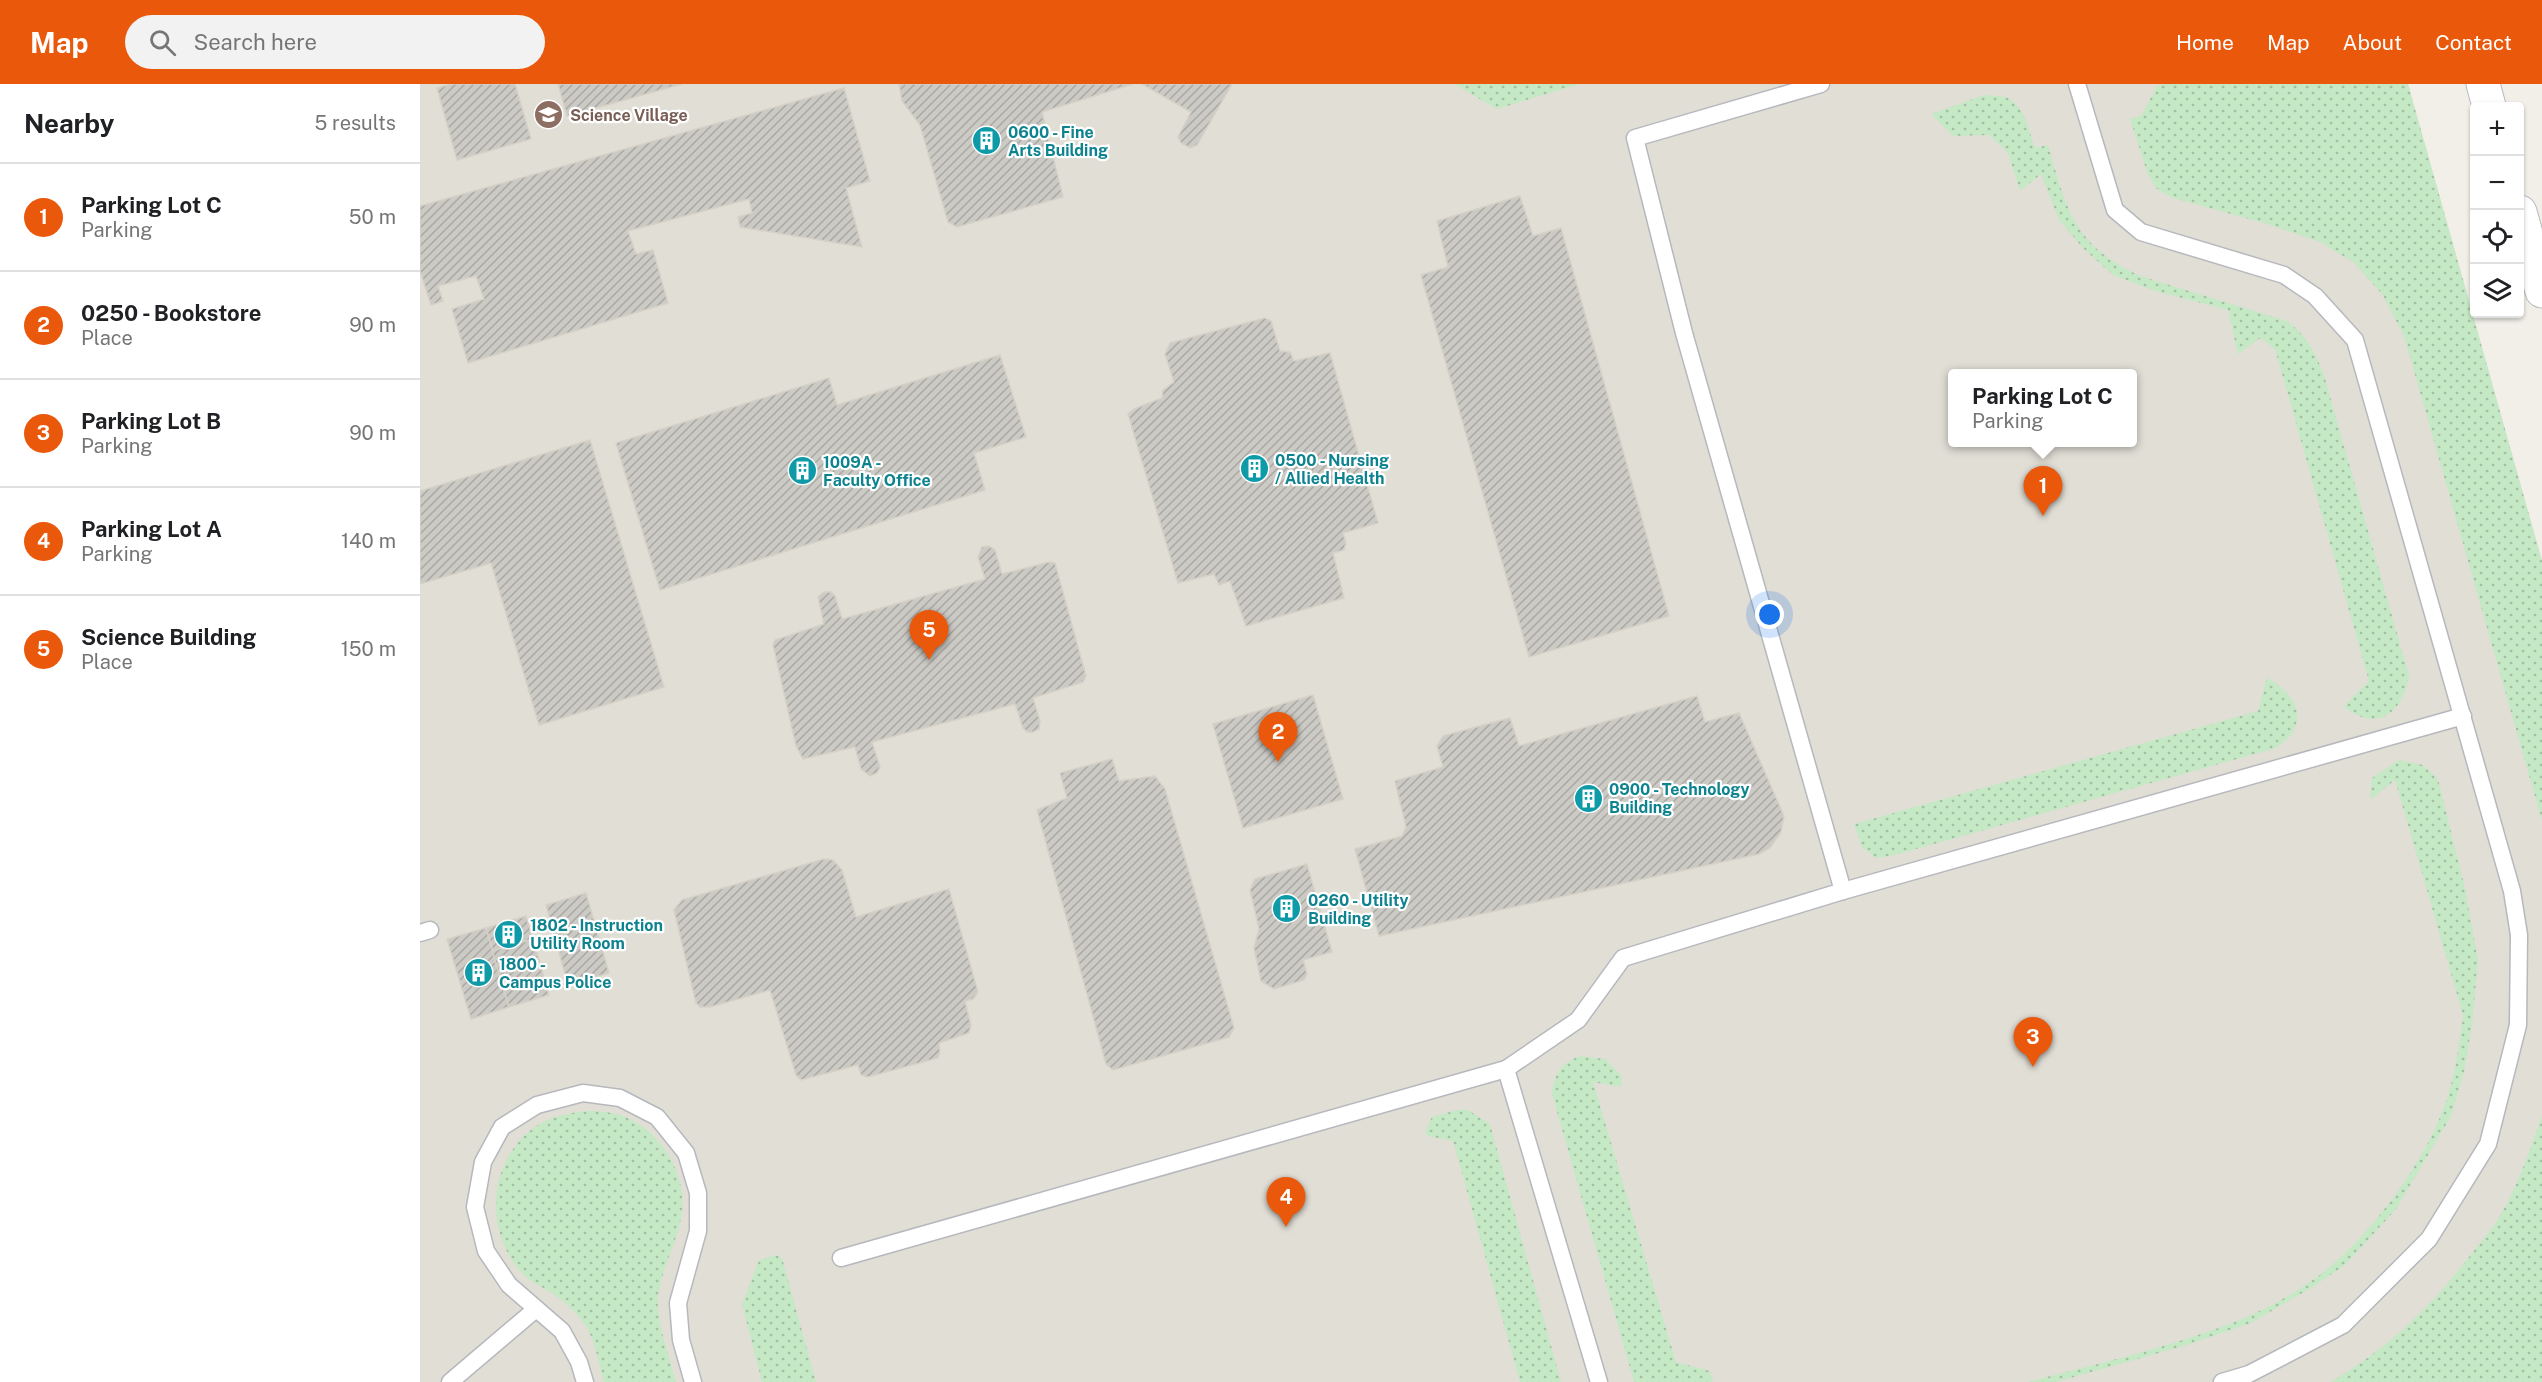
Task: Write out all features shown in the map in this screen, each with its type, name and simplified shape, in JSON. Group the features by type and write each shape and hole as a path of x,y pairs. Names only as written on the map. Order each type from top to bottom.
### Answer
{"main road":[{"path":"2483,84 2488,102"},
{"path":"2524,226 2542,291"}],"lane":[{"path":"1821,84 1799,87 1635,138 1684,333 1843,891"},
{"path":"2077,84 2115,210 2141,232 2284,275 2315,296 2355,340 2512,891 2519,935 2518,1024 2488,1144 2429,1239 2343,1325 2248,1374 2222,1382"},
{"path":"841,1258 1506,1070 1578,1020 1623,958 1843,891 2463,716"},
{"path":"1506,1070 1599,1382"},
{"path":"585,1382 579,1362 562,1331 509,1285 486,1251 475,1207 483,1162 502,1127 537,1106 583,1093 620,1098 657,1118 687,1153 698,1193 698,1232 678,1303 681,1340 693,1382"},
{"path":"450,1382 536,1309"}],"shaded area":[{"path":"420,84 2408,84 2470,305 2470,318 2474,318 2542,561 2542,1382 420,1382"}],"green space":[{"path":"1454,84 1580,84 1497,109"},
{"path":"2165,84 2408,84 2470,305 2470,318 2474,318 2542,561 2542,821 2404,336 2382,294 2353,262 2320,242 2267,224 2170,197 2156,188 2148,175 2130,119 2141,116 2157,86"},
{"path":"1984,95 2005,97 2014,102 2026,120 2035,148 2048,145 2068,207 2086,238 2100,252 2140,276 2287,321 2310,345 2324,375 2409,676 2401,700 2386,715 2377,719 2367,718 2344,706 2369,681 2275,349 2260,338 2238,354 2228,310 2155,291 2113,275 2083,248 2059,220 2041,174 2020,191 2008,153 1989,135 1953,136 1931,114"},
{"path":"2267,678 2288,694 2296,709 2296,726 2291,735 2276,748 1891,856 1876,858 1862,847 1854,824 2258,711"},
{"path":"2399,760 2423,765 2438,779 2465,888 2478,960 2472,1025 2464,1072 2451,1116 2396,1209 2345,1265 2251,1323 2187,1345 2056,1382 2028,1382 2189,1338 2242,1319 2277,1302 2310,1282 2352,1246 2373,1223 2410,1173 2439,1120 2448,1095 2463,1015 2395,780 2370,798 2372,778"},
{"path":"1580,1056 1605,1059 1622,1076 1621,1087 1593,1082 1676,1362 1710,1371 1713,1382 1634,1382 1552,1094 1556,1075 1567,1062"},
{"path":"1457,1110 1468,1110 1490,1124 1561,1382 1520,1382 1453,1141 1428,1136 1425,1132 1432,1117"},
{"path":"586,1111 619,1115 643,1127 664,1148 678,1174 683,1204 681,1218 658,1297 661,1328 676,1382 604,1382 591,1336 585,1325 563,1301 522,1274 507,1252 500,1233 496,1213 497,1193 501,1173 509,1155 522,1139 543,1122 561,1115"},
{"path":"2542,1115 2542,1382 2331,1382 2390,1341 2422,1311 2487,1234 2497,1221 2517,1182"},
{"path":"776,1255 782,1258 816,1382 762,1382 742,1304 759,1260"}],"building":[{"path":"452,84 515,84 531,139 457,160 437,88"},
{"path":"558,84 682,84 567,116"},
{"name":"0600 - Fine Arts Building","path":"899,84 1133,84 1042,112 1063,197 957,227 948,222 920,125 902,101"},
{"path":"1142,84 1232,84 1197,145 1190,148 1181,143 1178,137 1191,112"},
{"path":"844,88 870,181 846,188 862,247 740,227 738,217 752,213 749,199 628,231 636,254 653,250 668,303 468,363 452,309 484,299 476,276 438,286 443,301 431,305 420,271 420,206"},
{"path":"1520,196 1533,236 1561,228 1669,616 1529,657 1421,275 1448,267 1437,221"},
{"name":"0500 - Nursing / Allied Health","path":"1265,318 1271,321 1280,351 1290,352 1294,361 1330,353 1378,523 1343,533 1346,543 1344,550 1333,553 1344,598 1246,626 1230,581 1219,585 1214,574 1178,583 1128,414 1134,409 1162,398 1163,390 1174,382 1165,354 1170,343"},
{"name":"1009A - Faculty Office","path":"1000,355 1026,437 974,453 985,490 660,590 616,443 829,378 837,405"},
{"path":"590,440 664,687 539,725 491,563 420,584 420,491"},
{"path":"989,546 995,550 1002,574 1049,562 1055,563 1086,676 1083,682 1033,698 1040,721 1039,729 1033,732 1027,732 1023,728 1015,704 872,742 880,767 877,773 870,776 861,769 855,747 803,759 796,746 773,645 775,640 824,624 818,597 824,592 831,592 835,596 842,619 985,579 978,557 982,547"},
{"path":"1313,695 1343,799 1243,828 1213,724"},
{"name":"0900 - Technology Building","path":"1697,696 1705,722 1739,713 1784,816 1781,832 1770,848 1759,854 1379,936 1355,849 1402,836 1406,827 1395,781 1443,767 1437,746 1443,736 1510,718 1519,746"},
{"path":"1112,759 1119,781 1155,776 1165,789 1234,1028 1229,1037 1113,1070 1106,1064 1037,810 1067,798 1060,773"},
{"path":"824,859 833,860 842,870 856,917 949,889 978,992 973,999 965,1001 971,1025 969,1033 939,1043 938,1058 868,1077 861,1075 858,1065 801,1080 796,1075 770,990 710,1007 700,1007 696,1003 674,910 682,900"},
{"name":"0260 - Utility Building","path":"1307,864 1332,952 1303,960 1307,974 1304,980 1274,989 1261,981 1254,948 1259,929 1250,890 1255,879"},
{"path":"586,893 609,973 568,985 546,905"},
{"name":"1802 - Instruction Utility Room","path":"526,916 533,939 492,951 486,928"},
{"name":"1800 - Campus Police","path":"486,928 509,1007 471,1019 447,939"},
{"path":"533,939 549,995 509,1007 492,951"}],"place":[{"name":"Science Village","path":"549,115"},
{"name":"0600 - Fine Arts Building","path":"987,141"},
{"name":"0500 - Nursing / Allied Health","path":"1254,469"},
{"name":"1009A - Faculty Office","path":"802,471"},
{"name":"Parking Lot C","path":"2043,516"},
{"name":"Science Building","path":"929,660"},
{"name":"0250 - Bookstore","path":"1278,762"},
{"name":"0900 - Technology Building","path":"1588,798"},
{"name":"0260 - Utility Building","path":"1287,909"},
{"name":"1802 - Instruction Utility Room","path":"509,934"},
{"name":"1800 - Campus Police","path":"478,973"},
{"name":"Parking Lot B","path":"2033,1067"},
{"name":"Parking Lot A","path":"1286,1227"}]}
